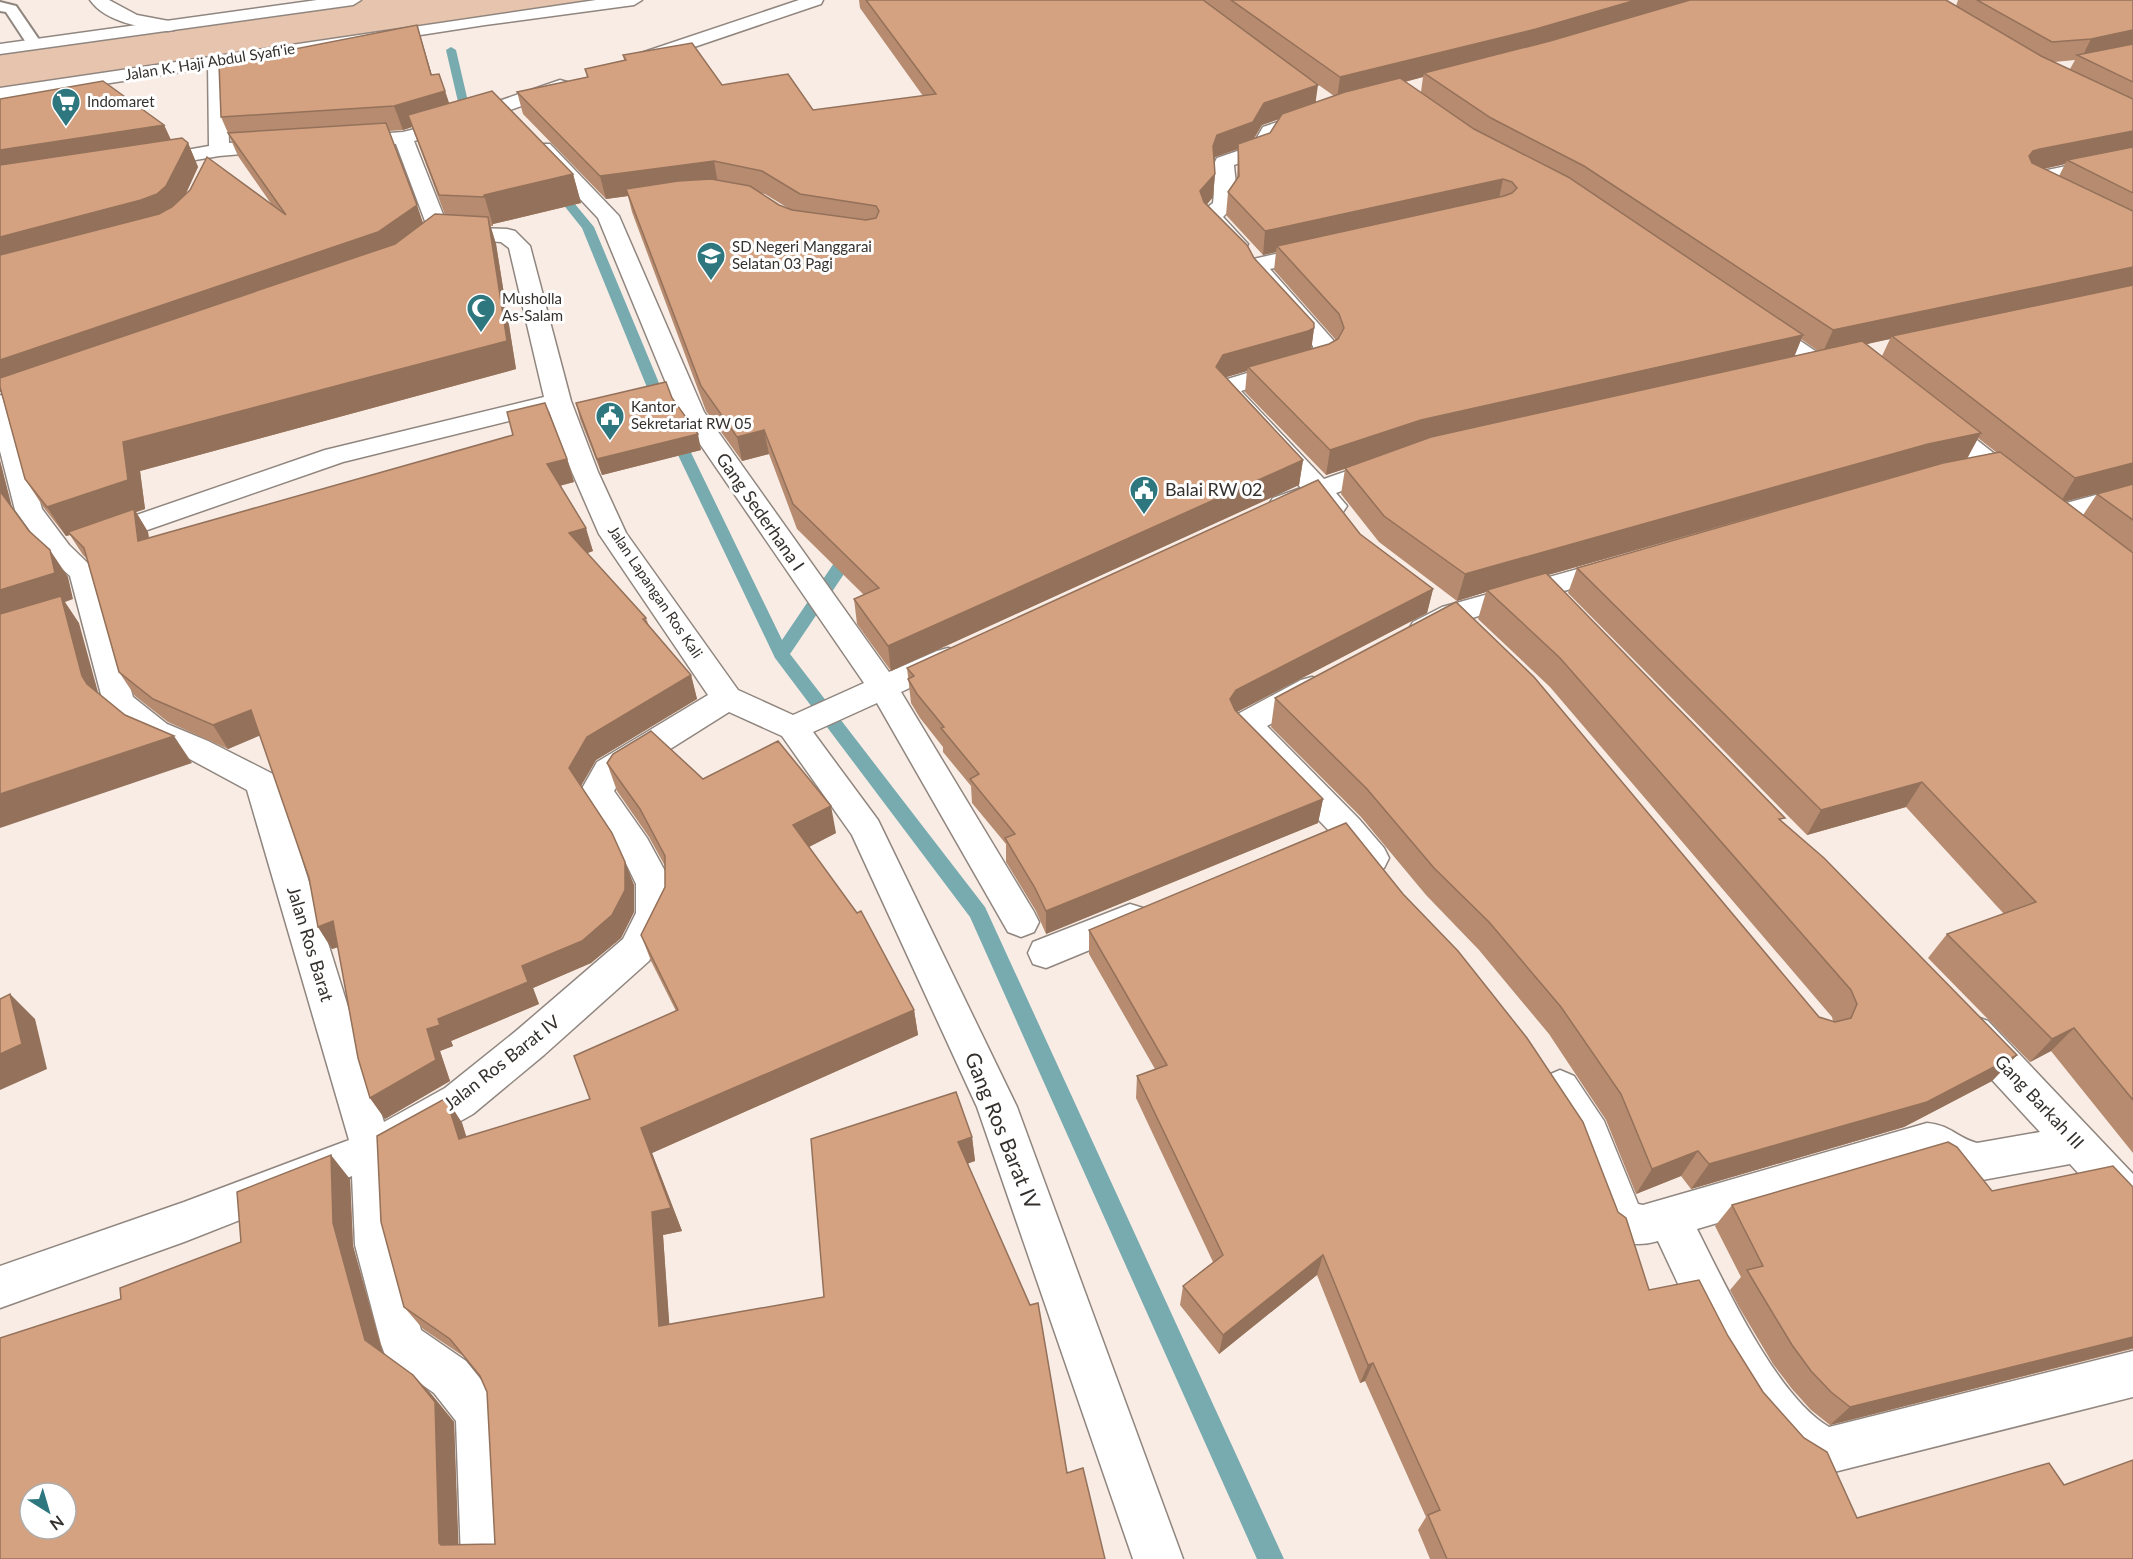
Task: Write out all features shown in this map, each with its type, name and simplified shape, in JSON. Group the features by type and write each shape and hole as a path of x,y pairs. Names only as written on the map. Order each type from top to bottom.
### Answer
{"street":[{"path":"98,0 115,13 168,26"},
{"path":"0,49 353,0"},
{"name":"Jalan K. Haji Abdul Syafi'ie","path":"0,94 484,20 634,0"},
{"path":"623,65 812,0"},
{"path":"209,172 219,150 217,62"},
{"path":"334,143 403,138 460,123 508,117 579,80"},
{"path":"1334,108 1270,131 1260,150 1224,162 1226,189 1223,206 1214,211 1212,218 1325,345 1326,352 1323,358 1315,362 1230,386 1228,390 1320,489 1347,524"},
{"name":"Gang Sederhana I","path":"508,117 613,207 608,216 691,412 819,596 871,694 1022,922"},
{"name":"Jalan Lapangan Ros Kali","path":"403,138 430,239 507,236 519,246 558,401 585,472 613,534 727,698"},
{"path":"125,166 219,150 299,145"},
{"path":"2060,196 2029,180 2133,158"},
{"path":"1257,266 1339,246"},
{"path":"1738,309 1828,362 1784,371"},
{"name":"Jalan Ros Barat","path":"8,400 14,451 10,488 59,551 82,572 82,610 119,702 156,732 197,748 261,783 372,1150 376,1245 403,1344 450,1377 478,1413 486,1559"},
{"path":"59,551 333,456 558,401"},
{"path":"1919,407 2081,535"},
{"path":"1254,517 1320,489 1406,459"},
{"path":"1958,472 1992,465"},
{"path":"2054,515 2133,493"},
{"path":"1400,641 1443,607 1543,588 1647,558"},
{"path":"1543,588 1568,614"},
{"path":"1443,607 1478,639"},
{"path":"727,698 796,727 969,648"},
{"path":"1338,674 1245,723 1331,834 1390,880"},
{"name":"Jalan Ros Barat IV","path":"0,1287 184,1222 372,1150 459,1101 530,1043 636,950 654,913 654,884 634,847 597,792 609,771 727,698"},
{"name":"Gang Ros Barat IV","path":"796,727 866,829 997,1107 1158,1559"},
{"path":"1046,953 1164,904"},
{"name":"Gang Barkah III","path":"1952,1010 2133,1203"},
{"path":"1539,1056 1590,1134 1622,1218 1627,1223 1643,1225 1669,1218 1927,1142 1939,1143 1957,1157 1977,1162 2078,1144"},
{"path":"1669,1218 1743,1361 1786,1422 1815,1447 1826,1451 2133,1374"}],"lane":[{"path":"0,6 10,9 34,44"}],"shaded area":[{"path":"353,0 631,0 0,94 0,49"}],"building":[{"path":"866,0 1203,0 1318,85 1264,103 1253,122 1217,135 1213,146 1215,174 1200,191 1204,202 1247,245 1254,258 1314,323 1314,328 1308,331 1223,355 1216,367 1303,460 888,646 854,599 879,588 793,504 764,430 737,437 701,386 626,189 678,181 711,179 750,186 779,205 792,210 866,220 876,218 879,211 876,206 800,194 762,171 714,161 600,176 517,92 588,77 585,69 626,60 623,55 692,43 722,85 788,74 813,110 936,94"},
{"path":"1231,0 1636,0 1536,29 1340,77"},
{"path":"1690,0 1946,0 2041,56 2133,99 2133,131 2040,149 2033,151 2029,156 2032,163 2133,211 2133,267 1833,330 1584,166 1491,118 1424,73 1550,41"},
{"path":"1977,0 2133,0 2133,30 2091,39 2052,42"},
{"path":"417,25 431,75 439,74 445,91 394,106 221,117 219,64"},
{"path":"2133,44 2133,82 2077,55"},
{"path":"1400,78 1474,129 1568,177 1803,335 1421,420 1330,450 1248,367 1329,344 1338,339 1344,328 1339,314 1277,246 1504,196 1517,188 1512,182 1503,179 1265,231 1228,192 1239,176 1238,144 1270,133 1282,114 1345,92"},
{"path":"103,81 164,125 0,150 0,99"},
{"path":"492,91 573,174 484,195 484,197 439,195 408,115"},
{"path":"386,123 417,205 378,232 0,360 0,255 159,214 172,207 190,190 207,157 286,215 228,133"},
{"path":"182,138 188,143 166,186 157,194 0,237 0,165"},
{"path":"2133,147 2133,193 2067,160"},
{"path":"435,214 488,217 507,341 123,442 128,480 47,507 25,479 0,387 0,378 395,244"},
{"path":"2133,285 2133,463 2075,478 1892,336"},
{"path":"1862,341 1981,433 1928,444 1465,574 1384,516 1345,468 1431,437"},
{"path":"666,382 672,398 698,434 597,459 576,403"},
{"path":"545,403 567,459 547,464 586,528 569,533 646,618 643,619 691,675 587,737 569,768 612,833 625,862 625,890 612,915 582,941 522,966 528,982 438,1019 440,1025 427,1029 436,1060 370,1098 358,1058 333,921 318,927 309,878 251,710 213,725 153,699 119,672 84,548 68,532 134,509 138,541 513,435 507,412"},
{"path":"2000,452 2133,553 2133,1100 2074,1028 2052,1039 1947,934 2036,902 1922,782 1821,810 1577,568 1943,463"},
{"path":"1318,480 1360,534 1433,589 1236,690 1230,699 1235,710 1323,799 1046,911 1005,838 1015,834 970,779 979,774 941,728 944,727 917,694 908,679 914,676 907,668"},
{"path":"2133,484 2133,520 2097,494"},
{"path":"0,491 29,531 50,550 55,573 0,590"},
{"path":"1546,573 1785,818 1779,819 1824,858 2017,1055 1927,1102 1709,1164 1698,1151 1652,1169 1621,1094 1561,1007 1489,922 1434,868 1367,789 1275,698 1456,602 1534,677 1819,1017 1835,1022 1851,1018 1857,1004 1851,990 1560,658 1487,590"},
{"path":"61,596 82,676 87,684 125,715 174,736 0,794 0,614"},
{"path":"651,731 703,779 778,741 831,806 793,825 857,913 861,911 914,1010 641,1128 671,1208 652,1212 659,1326 824,1297 811,1139 956,1092 972,1137 958,1142 1030,1305 1038,1303 1067,1473 1083,1468 1105,1559 0,1559 0,1338 121,1299 120,1288 241,1242 237,1192 331,1155 333,1223 365,1340 413,1375 435,1402 439,1543 441,1545 495,1544 487,1392 480,1376 450,1339 404,1307 381,1222 377,1136 446,1098 459,1139 590,1099 574,1056 678,1010 641,935 665,887 665,856 640,809 607,763 613,754"},
{"path":"1346,823 1403,894 1458,951 1527,1038 1583,1122 1618,1212 1626,1218 1649,1290 1699,1280 1728,1336 1763,1392 1804,1438 1827,1452 1857,1518 2049,1463 2064,1485 2133,1460 2133,1559 1447,1559 1428,1515 1440,1510 1373,1363 1368,1365 1323,1255 1223,1335 1183,1286 1223,1255 1137,1076 1167,1065 1089,930"},
{"path":"10,994 22,1044 0,1054 0,999"},
{"path":"1948,1142 1957,1147 1992,1191 2113,1166 2133,1187 2133,1337 1850,1407 1831,1392 1811,1371 1792,1345 1747,1270 1763,1266 1732,1205"}],"waterway":[{"path":"451,50 464,106"},
{"path":"556,188 588,227 662,407"},
{"path":"674,432 781,654"},
{"path":"781,654 840,567 854,553"},
{"path":"781,654 978,913 1271,1559"}],"place":[{"name":"Indomaret","path":"66,128"},
{"name":"SD Negeri Manggarai Selatan 03 Pagi","path":"711,282"},
{"name":"Musholla As-Salam","path":"481,334"},
{"name":"Kantor Sekretariat RW 05","path":"610,442"},
{"name":"Balai RW 02","path":"1144,516"}]}
